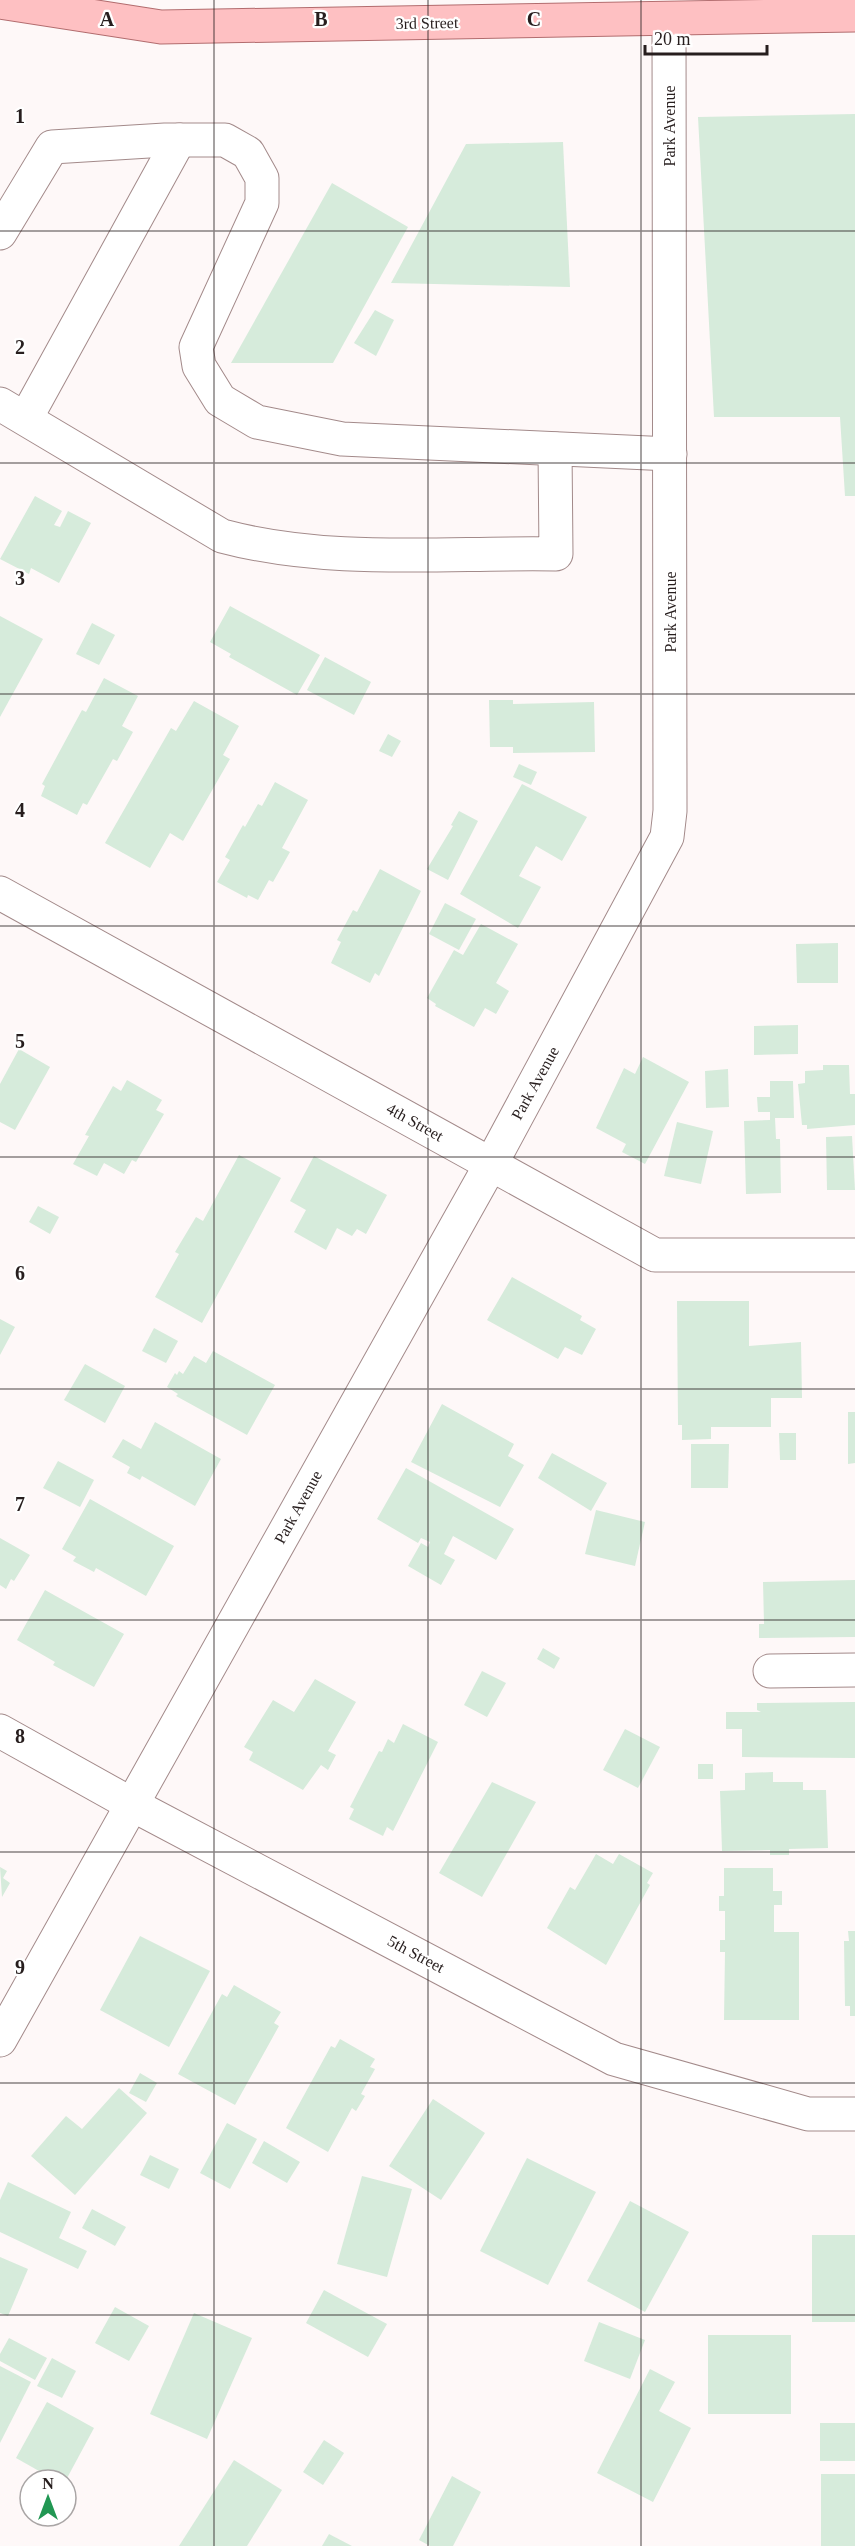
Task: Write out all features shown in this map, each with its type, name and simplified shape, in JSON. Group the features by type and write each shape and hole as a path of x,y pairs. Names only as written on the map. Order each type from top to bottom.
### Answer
{"main road":[{"name":"3rd Street","path":"0,3 34,4 161,27 669,20 702,10 855,15"}],"street":[{"name":"Park Avenue","path":"0,2040 491,1164 667,837 670,811 669,20"},
{"path":"0,232 52,147 179,140 225,140 248,153 262,178 262,202 196,347 200,366 220,400 257,422 342,439 669,454"},
{"path":"179,140 13,411 222,536 263,547 356,556 471,552 556,554 555,449"},
{"name":"4th Street","path":"0,893 655,1255 855,1255"},
{"path":"770,1671 855,1670"},
{"name":"5th Street","path":"0,1731 131,1804 614,2059 808,2114 855,2114"}],"building":[{"path":"855,114 855,496 845,496 840,417 714,417 698,117"},
{"path":"563,142 570,287 391,283 466,144"},
{"path":"332,183 408,227 333,363 231,363"},
{"path":"375,310 394,320 376,356 354,343"},
{"path":"35,496 62,511 54,525 60,527 68,511 91,523 59,583 31,568 29,574 0,559"},
{"path":"230,606 320,655 297,695 229,657 231,654 210,642"},
{"path":"0,616 43,639 0,717"},
{"path":"92,623 115,635 99,665 76,654"},
{"path":"325,657 371,682 354,715 307,690"},
{"path":"104,678 138,696 122,726 133,732 117,761 113,759 87,805 83,803 77,815 41,796 45,786 42,784 82,710 86,712"},
{"path":"489,700 513,700 513,704 594,702 595,752 513,753 513,747 490,747"},
{"path":"194,701 239,726 223,755 230,759 183,841 170,833 150,868 105,843 171,728 176,731"},
{"path":"388,734 401,741 392,757 379,751"},
{"path":"519,764 537,772 531,785 513,777"},
{"path":"275,782 308,800 282,848 290,852 273,882 269,880 258,900 248,895 247,898 217,882 230,860 225,857 243,825 245,827 258,804 262,806"},
{"path":"522,784 587,817 562,861 536,846 519,876 541,887 518,928 460,894"},
{"path":"459,811 478,821 448,880 427,869 453,826 451,825"},
{"path":"380,869 421,891 379,976 375,973 370,983 331,963 341,942 337,940 353,910 357,912"},
{"path":"445,903 476,919 459,950 429,934"},
{"path":"481,924 518,944 496,983 509,991 496,1014 485,1008 474,1027 435,1006 436,1004 427,998 454,950 463,955"},
{"path":"838,943 838,983 797,983 796,944"},
{"path":"798,1025 798,1054 754,1055 754,1026"},
{"path":"19,1049 50,1067 15,1130 0,1122 0,1084"},
{"path":"643,1057 689,1082 645,1164 622,1152 626,1144 596,1128 624,1068 635,1074"},
{"path":"823,1065 849,1065 850,1094 855,1094 855,1125 807,1129 807,1125 802,1125 798,1084 805,1083 805,1071 823,1070"},
{"path":"728,1069 729,1107 706,1108 705,1071"},
{"path":"127,1080 162,1100 156,1110 164,1114 136,1162 132,1160 124,1174 104,1163 97,1176 73,1164 89,1136 85,1135 113,1086 121,1091"},
{"path":"770,1081 793,1081 794,1118 775,1118 776,1139 780,1139 781,1193 746,1194 744,1121 770,1120 770,1112 758,1112 757,1097 770,1097"},
{"path":"677,1122 713,1131 701,1184 664,1176"},
{"path":"852,1136 855,1190 827,1190 826,1137"},
{"path":"239,1155 281,1178 202,1323 155,1297 179,1254 175,1252 196,1217 203,1221"},
{"path":"314,1156 387,1195 366,1234 357,1229 352,1236 337,1228 326,1250 294,1232 306,1210 290,1201"},
{"path":"38,1206 59,1217 50,1234 29,1222"},
{"path":"512,1277 582,1316 580,1320 596,1329 582,1355 565,1347 558,1359 487,1320"},
{"path":"677,1301 749,1301 749,1346 801,1342 802,1398 771,1398 771,1427 711,1427 711,1439 682,1440 682,1425 678,1425"},
{"path":"0,1319 15,1327 0,1355"},
{"path":"154,1328 178,1341 166,1363 142,1351"},
{"path":"213,1351 275,1385 247,1435 176,1396 178,1394 167,1387 175,1373 177,1375 179,1371 183,1374 194,1356 206,1363"},
{"path":"85,1364 125,1386 105,1423 64,1400"},
{"path":"442,1404 514,1444 508,1456 524,1465 500,1507 411,1462"},
{"path":"848,1412 855,1412 855,1463 848,1464"},
{"path":"155,1422 221,1459 195,1506 142,1476 140,1480 127,1473 130,1467 112,1457 123,1439 141,1449"},
{"path":"779,1433 796,1433 796,1460 780,1460"},
{"path":"691,1444 729,1444 728,1488 691,1488"},
{"path":"552,1453 607,1483 591,1511 538,1478"},
{"path":"58,1461 94,1480 80,1507 43,1488"},
{"path":"406,1468 514,1529 496,1560 453,1536 444,1554 455,1560 441,1585 408,1566 421,1543 428,1547 430,1542 421,1538 418,1543 377,1519"},
{"path":"90,1499 174,1546 146,1596 96,1568 94,1572 73,1561 76,1557 62,1549"},
{"path":"596,1510 645,1522 635,1566 585,1554"},
{"path":"0,1538 30,1555 14,1581 11,1579 6,1589 0,1585"},
{"path":"855,1580 855,1637 759,1638 759,1624 764,1624 763,1582"},
{"path":"45,1590 124,1634 94,1687 53,1665 55,1662 17,1640"},
{"path":"543,1648 560,1658 554,1669 537,1659"},
{"path":"482,1671 506,1683 487,1717 464,1705"},
{"path":"315,1679 356,1702 328,1751 336,1755 328,1770 321,1765 303,1790 249,1760 253,1752 244,1747 273,1700 294,1712"},
{"path":"855,1702 855,1758 742,1757 742,1729 726,1729 726,1712 761,1712 757,1710 757,1703"},
{"path":"403,1724 438,1742 393,1831 387,1827 383,1836 349,1819 354,1809 350,1807 379,1751 382,1752 388,1739 394,1743"},
{"path":"625,1729 660,1747 638,1788 603,1770"},
{"path":"698,1764 713,1764 713,1779 698,1779"},
{"path":"773,1772 773,1782 803,1782 803,1790 826,1790 828,1848 789,1849 789,1855 770,1855 770,1850 722,1851 720,1791 745,1790 745,1773"},
{"path":"492,1782 536,1802 482,1897 439,1873"},
{"path":"596,1854 613,1864 619,1854 653,1873 647,1883 650,1885 606,1965 547,1928 570,1887 575,1890"},
{"path":"0,1867 7,1871 3,1878 10,1883 2,1897"},
{"path":"724,1868 773,1868 773,1891 782,1891 782,1905 774,1905 774,1932 799,1932 799,2020 724,2020 725,1952 720,1952 720,1940 725,1940 725,1911 719,1911 719,1896 724,1896"},
{"path":"848,1931 855,1931 855,2016 850,2016 850,2006 845,2006 844,1941 849,1941"},
{"path":"140,1936 210,1971 169,2047 100,2010"},
{"path":"234,1985 281,2012 274,2023 279,2026 235,2105 178,2074 222,1994 227,1997"},
{"path":"340,2039 375,2059 370,2067 375,2069 361,2094 365,2096 356,2111 352,2108 328,2152 286,2128 331,2046 335,2048"},
{"path":"140,2073 157,2083 146,2102 129,2093"},
{"path":"119,2088 147,2113 75,2195 31,2156 66,2116 82,2129"},
{"path":"433,2099 485,2133 441,2200 389,2166"},
{"path":"227,2123 257,2139 230,2189 200,2173"},
{"path":"264,2141 300,2162 287,2183 252,2163"},
{"path":"150,2155 179,2169 169,2189 140,2175"},
{"path":"527,2158 596,2192 548,2285 480,2251"},
{"path":"362,2176 412,2189 387,2277 337,2264"},
{"path":"8,2182 71,2212 59,2238 87,2251 78,2269 0,2232 0,2200"},
{"path":"630,2201 689,2232 645,2312 587,2281"},
{"path":"92,2209 126,2227 115,2246 82,2228"},
{"path":"812,2235 855,2235 855,2322 812,2322"},
{"path":"0,2257 28,2269 8,2316 0,2313"},
{"path":"324,2290 387,2324 368,2357 306,2323"},
{"path":"115,2307 149,2326 129,2361 95,2343"},
{"path":"194,2313 252,2338 207,2439 150,2414"},
{"path":"599,2322 645,2340 630,2379 584,2361"},
{"path":"708,2335 791,2335 791,2414 708,2414"},
{"path":"9,2338 47,2358 35,2380 0,2361 0,2354"},
{"path":"52,2358 76,2371 62,2398 37,2386"},
{"path":"0,2366 31,2382 0,2443"},
{"path":"650,2369 675,2382 659,2411 691,2428 653,2502 597,2473"},
{"path":"47,2402 94,2428 72,2468 34,2468 16,2458"},
{"path":"820,2423 855,2423 855,2461 820,2461"},
{"path":"324,2440 344,2453 323,2485 303,2472"},
{"path":"234,2460 282,2490 247,2546 179,2546"},
{"path":"821,2474 855,2474 855,2546 821,2546"},
{"path":"452,2476 481,2492 453,2546 430,2546 419,2540"},
{"path":"329,2534 352,2546 322,2546"}]}
